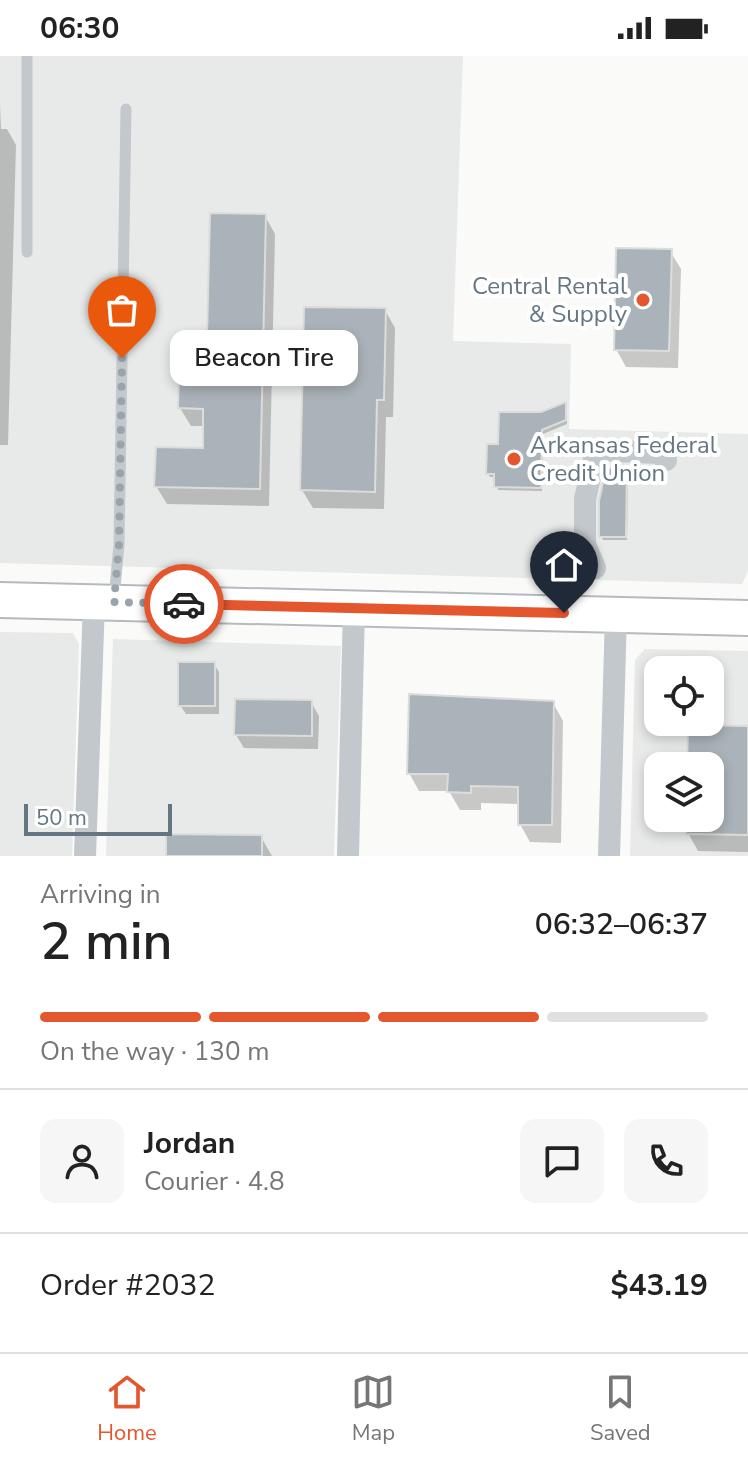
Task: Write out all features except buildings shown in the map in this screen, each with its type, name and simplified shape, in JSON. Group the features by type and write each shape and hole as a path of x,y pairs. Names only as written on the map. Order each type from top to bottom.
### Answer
{"main road":[{"path":"0,600 748,618"}],"street":[{"path":"595,568 585,544 585,499 596,450 659,453 666,460"},
{"path":"85,856 104,602"},
{"path":"348,856 354,608"},
{"path":"609,856 616,614"}],"lane":[{"path":"27,56 27,252"},
{"path":"104,602 119,530 126,109"}],"shaded area":[{"path":"0,56 463,56 453,341 571,344 569,429 748,434 748,571 742,584 0,563"},
{"path":"0,632 73,633 79,644 72,856 0,856"},
{"path":"113,639 341,646 334,856 106,856"},
{"path":"645,649 748,651 748,856 630,856 635,660"}],"way so far":[{"path":"122,358 119,545 114,602 184,604"}],"place":[{"name":"Central Rental & Supply","path":"643,300"},
{"name":"Beacon Tire","path":"122,358"},
{"name":"Arkansas Federal Credit Union","path":"514,459"}],"route":[{"path":"184,604 564,613"}]}
